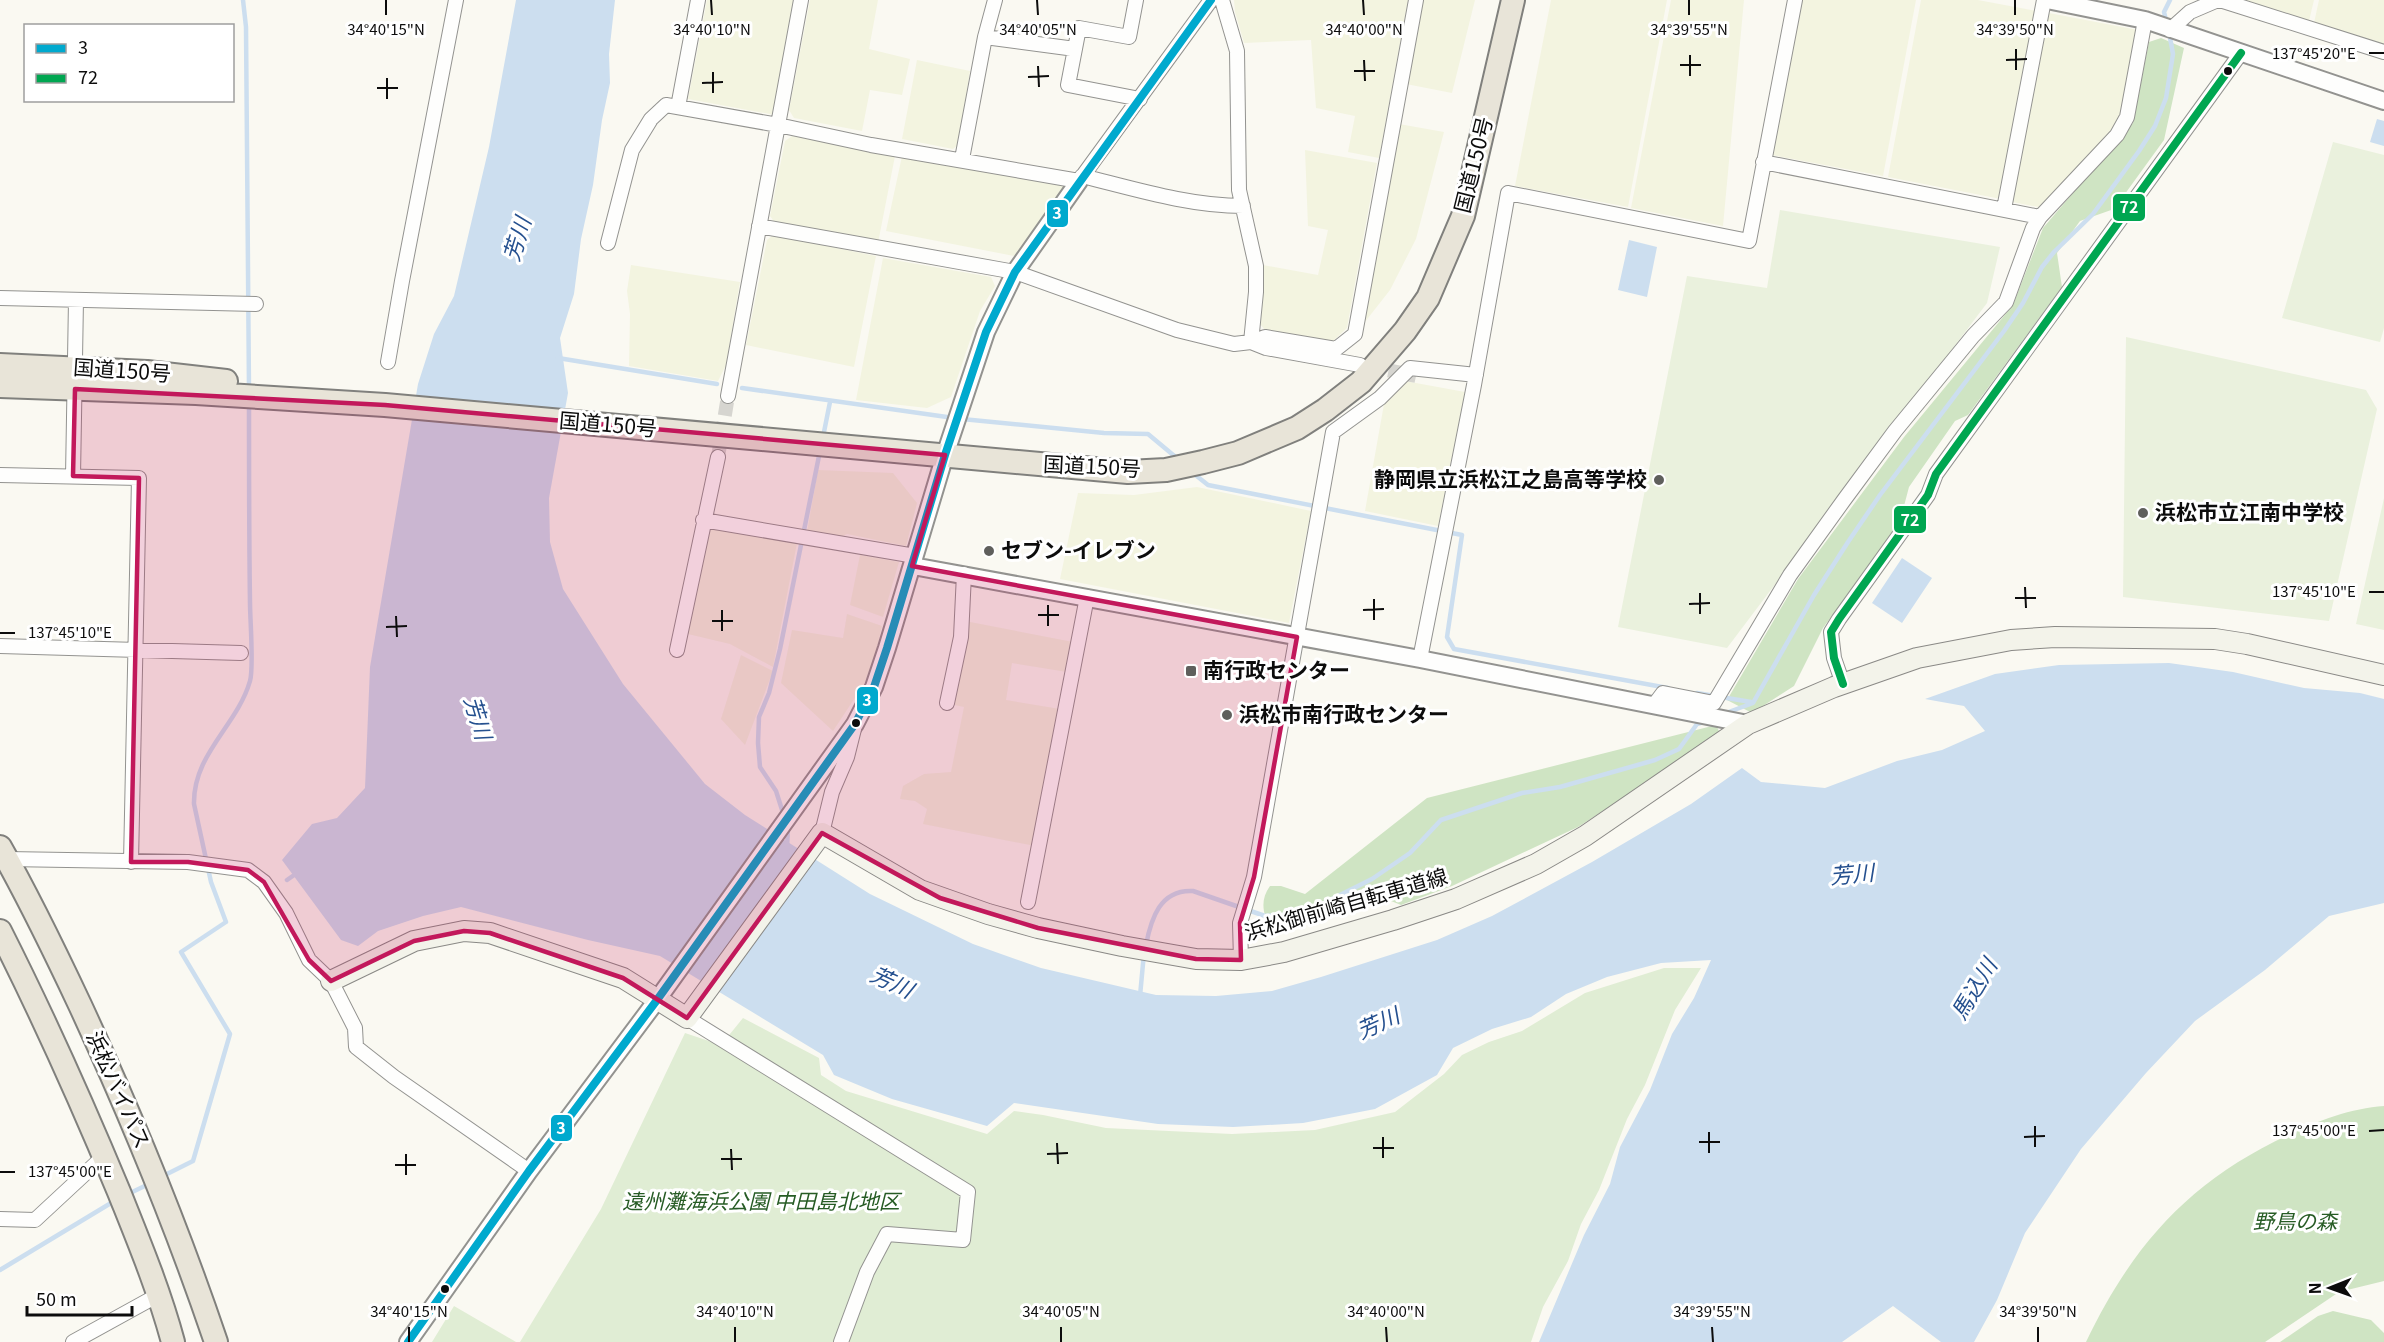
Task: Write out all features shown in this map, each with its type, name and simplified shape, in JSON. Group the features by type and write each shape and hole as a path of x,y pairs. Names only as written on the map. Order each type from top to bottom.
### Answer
{"highway":[{"name":"国道150号","path":"0,365 76,378 196,393 385,405 1128,472 1166,470 1239,453 1297,428 1361,382 1405,331 1428,298 1463,216 1513,0"},
{"name":"国道150号","path":"0,386 76,378"},
{"name":"浜松バイパス","path":"4,853 51,944 107,1063 164,1200 216,1342"},
{"name":"浜松バイパス","path":"0,931 47,1024 108,1165 160,1294 173,1342"}],"main road":[{"name":"浜松御前崎自転車道線","path":"822,833 920,890 988,914 1038,928 1131,948 1196,959 1241,960 1284,952 1393,920 1456,899 1536,864 1553,856 1621,813 1748,724 1843,684 1917,658 2011,640 2078,637 2215,639 2384,675"},
{"path":"331,981 414,941 464,931 490,933 623,978 660,996 687,1018 822,833"}],"street":[{"path":"388,362 456,0"},
{"path":"678,107 698,0"},
{"path":"728,396 801,0"},
{"path":"962,159 985,37 995,0"},
{"path":"1136,0 1129,37 1079,28 1068,85 1140,99"},
{"path":"408,1342 529,1171 660,996 855,724 874,687 945,455 986,332 1015,272 1211,0"},
{"path":"1222,0 1237,51 1239,190 1256,266 1251,342"},
{"path":"759,226 1015,272 1178,330 1234,344 1265,337 1336,349 1355,334 1416,0"},
{"path":"1420,659 1475,380 1508,193 1749,241 1795,0"},
{"path":"2004,209 2045,0 2145,20 2384,101"},
{"path":"2170,30 2190,12 2219,0 2384,52"},
{"path":"1654,705 1663,693 1714,703 1790,574 1895,431 1972,336 2006,302 2033,228 2040,216 2117,135 2127,117 2145,20"},
{"path":"985,37 1075,49"},
{"path":"1843,684 1834,658 1831,632 1839,619 1928,495 1936,474 2241,53"},
{"path":"608,243 632,150 651,119 666,105 778,125 871,145 1080,179 1206,204 1243,206"},
{"path":"1763,162 2040,216"},
{"path":"0,298 256,304"},
{"path":"73,476 76,300"},
{"path":"1251,342 1266,348 1360,365"},
{"path":"1241,960 1240,923 1254,877 1333,432 1380,398 1410,368 1475,380"},
{"path":"1416,376 1475,380"},
{"path":"677,650 718,457"},
{"path":"0,475 139,478 131,862"},
{"path":"703,520 914,561 964,574 1420,659 1748,724"},
{"path":"946,703 961,637 964,574"},
{"path":"1028,902 1087,597"},
{"path":"0,646 241,653"},
{"path":"822,833 832,792 847,757 855,724"},
{"path":"4,853 131,862 198,863 248,870 264,882 286,913 309,960 331,981 356,1028 357,1047 394,1077 529,1171"},
{"path":"687,1018 968,1192 963,1240 887,1234 867,1272 841,1342"},
{"path":"0,1219 35,1220 108,1165"},
{"path":"73,1342 160,1294"}],"highlighted area":[{"path":"75,389 385,405 945,455 912,566 1297,637 1254,877 1240,923 1241,960 1196,959 1038,928 940,898 822,833 687,1018 623,978 490,933 464,931 414,941 331,981 309,960 264,882 248,870 188,862 131,862 139,478 73,476"}],"green space":[{"path":"707,0 796,0 775,115 688,99"},
{"path":"810,0 878,0 869,49 910,59 902,95 870,90 862,131 794,118 789,110"},
{"path":"1234,0 1408,0 1379,158 1348,152 1355,116 1316,108 1311,40 1244,43"},
{"path":"1422,0 1475,0 1452,93 1406,84"},
{"path":"1551,0 1667,0 1628,207 1515,186"},
{"path":"1671,0 1744,0 1723,226 1631,208"},
{"path":"1801,0 1916,0 1883,176 1772,155"},
{"path":"1921,0 1978,0 2036,11 2001,199 1888,177"},
{"path":"2240,0 2314,0 2309,21"},
{"path":"2319,0 2384,0 2384,46 2314,23"},
{"path":"2049,13 2138,30 2125,117 2044,208 2012,202"},
{"path":"2161,38 2184,48 2164,140 2114,209 2080,221 2057,253 2062,287 1968,415 1955,421 1909,487 1899,525 1823,628 1794,686 1752,713 1727,700 1798,579 1904,437 2013,305 2043,228 2133,123 2149,42"},
{"path":"917,60 970,71 958,145 953,149 902,139"},
{"path":"1399,124 1444,132 1416,239 1390,290 1361,327"},
{"path":"792,136 895,156 878,243 775,223 770,216 785,141"},
{"path":"2333,142 2384,155 2384,328 2380,342 2282,318"},
{"path":"1305,150 1377,163 1347,328 1332,342 1265,330 1260,324 1263,265 1318,275 1328,230 1308,226"},
{"path":"902,156 1066,185 1014,256 886,231"},
{"path":"1780,210 2000,247 1987,303 1727,648 1618,627 1687,276 1767,288"},
{"path":"773,235 876,256 854,367 746,345 767,240"},
{"path":"883,258 991,277 995,286 980,311 951,397 927,408 856,400"},
{"path":"631,265 740,282 726,365 718,381 629,366 630,314 627,291"},
{"path":"2126,337 2366,390 2377,409 2329,621 2123,597"},
{"path":"1405,381 1465,392 1438,526 1365,511 1384,404"},
{"path":"818,470 893,473 917,503 906,546 847,534 839,538 807,532"},
{"path":"1197,487 1311,511 1289,623 1060,579 1078,493 1134,495"},
{"path":"2384,498 2384,630 2356,624"},
{"path":"712,527 797,543 773,667 730,644 688,634 706,532"},
{"path":"860,555 899,562 883,617 850,605"},
{"path":"847,614 882,626 876,653 864,684 833,731 781,683 792,630 843,638"},
{"path":"965,621 1073,642 1067,672 1012,663 1006,700 1060,709 1035,846 923,824 927,809 915,801 900,799 903,786 924,774 951,772 964,707 950,704"},
{"path":"741,655 773,671 745,745 721,719"},
{"path":"1716,725 1721,735 1578,827 1452,886 1401,905 1364,890 1293,912 1289,928 1283,933 1273,931 1267,920 1263,903 1270,886 1281,886 1305,894 1427,798"},
{"name":"遠州灘海浜公園 中田島北地区","path":"1664,968 1701,968 1675,1010 1645,1085 1627,1119 1599,1190 1581,1224 1568,1261 1543,1307 1531,1342 520,1342 601,1209 685,1033 721,1045 743,1018 819,1058 821,1075 846,1091 987,1134 1014,1111 1106,1128 1232,1134 1315,1130 1395,1112 1444,1074 1462,1055 1489,1042 1522,1031 1585,993"},
{"name":"野鳥の森","path":"2384,1106 2384,1281 2339,1292 2265,1342 2086,1342 2104,1307 2145,1246 2193,1195 2253,1153 2288,1135 2335,1116 2360,1109"},
{"path":"454,1306 516,1342 432,1342"},
{"path":"2333,1311 2371,1320 2384,1333 2384,1342 2280,1342 2318,1316"}],"water":[{"path":"516,0 615,0 609,54 610,83 602,120 593,185 581,239 574,294 560,338 568,393 549,498 550,542 563,589 623,684 705,784 745,815 870,894 973,944 1041,968 1156,995 1216,996 1272,991 1437,940 1492,916 1592,862 1691,804 1742,768 1761,782 1825,788 1897,761 1942,750 1985,731 1964,706 1925,699 1995,674 2059,665 2169,663 2233,672 2304,688 2360,693 2384,699 2384,903 2329,916 2265,970 2195,1021 2146,1073 2081,1149 2025,1233 1997,1300 1974,1342 1941,1342 1893,1306 1842,1342 1539,1342 1584,1235 1610,1184 1620,1147 1650,1090 1672,1034 1694,998 1711,960 1661,963 1607,977 1566,994 1531,1017 1492,1029 1453,1048 1437,1075 1375,1109 1303,1123 1233,1127 1158,1124 1014,1103 987,1126 892,1099 834,1075 823,1055 660,956 461,907 423,916 378,931 358,946 341,940 282,860 312,824 337,818 365,788 370,667 418,384 434,334 454,296 489,147"},
{"path":"2377,119 2384,121 2384,146 2370,142"},
{"path":"1629,240 1657,247 1647,297 1618,290"},
{"path":"1902,558 1932,578 1902,623 1872,603"}],"waterway":[{"path":"243,0 246,27 249,390"},
{"path":"2167,24 2164,12 2170,0"},
{"path":"1726,713 1753,703 1814,595 1880,495 2004,331 2023,303 2042,267 2093,214 2139,151 2155,126 2166,98 2173,54 2169,32"},
{"path":"558,358 717,384"},
{"path":"742,388 954,418"},
{"path":"161,1177 193,1161 230,1034 181,952 226,922 211,882 194,804 200,770 244,697 251,674 249,401"},
{"path":"823,437 830,402"},
{"path":"962,419 1104,433 1148,434 1178,459"},
{"path":"784,816 776,791 760,767 759,717 769,693 780,649 820,451"},
{"path":"1193,473 1208,485 1462,535 1447,637 1454,649 1668,688"},
{"path":"1697,693 1751,702"},
{"path":"1146,945 1154,916 1165,900 1172,895 1193,891 1265,916 1302,914 1372,879 1410,853 1441,820 1522,793 1560,787 1655,760 1679,749 1697,724 1704,722"},
{"path":"787,848 788,827"},
{"path":"287,880 297,873"},
{"path":"1140,996 1144,953"},
{"path":"126,1195 151,1183"},
{"path":"0,1270 116,1200"}],"tunnel":[{"path":"1368,366 1416,376"},
{"path":"718,457 728,396"}],"transit line":[{"name":"3","path":"408,1342 529,1171 657,1000 855,724 874,687 945,455 986,332 1015,272 1211,0"},
{"name":"72","path":"1843,684 1834,658 1831,632 1839,619 1928,495 1936,474 2241,53"}],"place":[{"name":"静岡県立浜松江之島高等学校","path":"1659,480"},
{"name":"浜松市立江南中学校","path":"2143,513"},
{"name":"セブン-イレブン","path":"989,551"},
{"name":"南行政センター","path":"1191,671"},
{"name":"浜松市南行政センター","path":"1227,715"}],"water label":[{"name":"芳川","path":"517,239"},
{"name":"芳川","path":"478,718"},
{"name":"芳川","path":"1852,874"},
{"name":"芳川","path":"892,982"},
{"name":"馬込川","path":"1974,989"},
{"name":"芳川","path":"1378,1023"}]}
